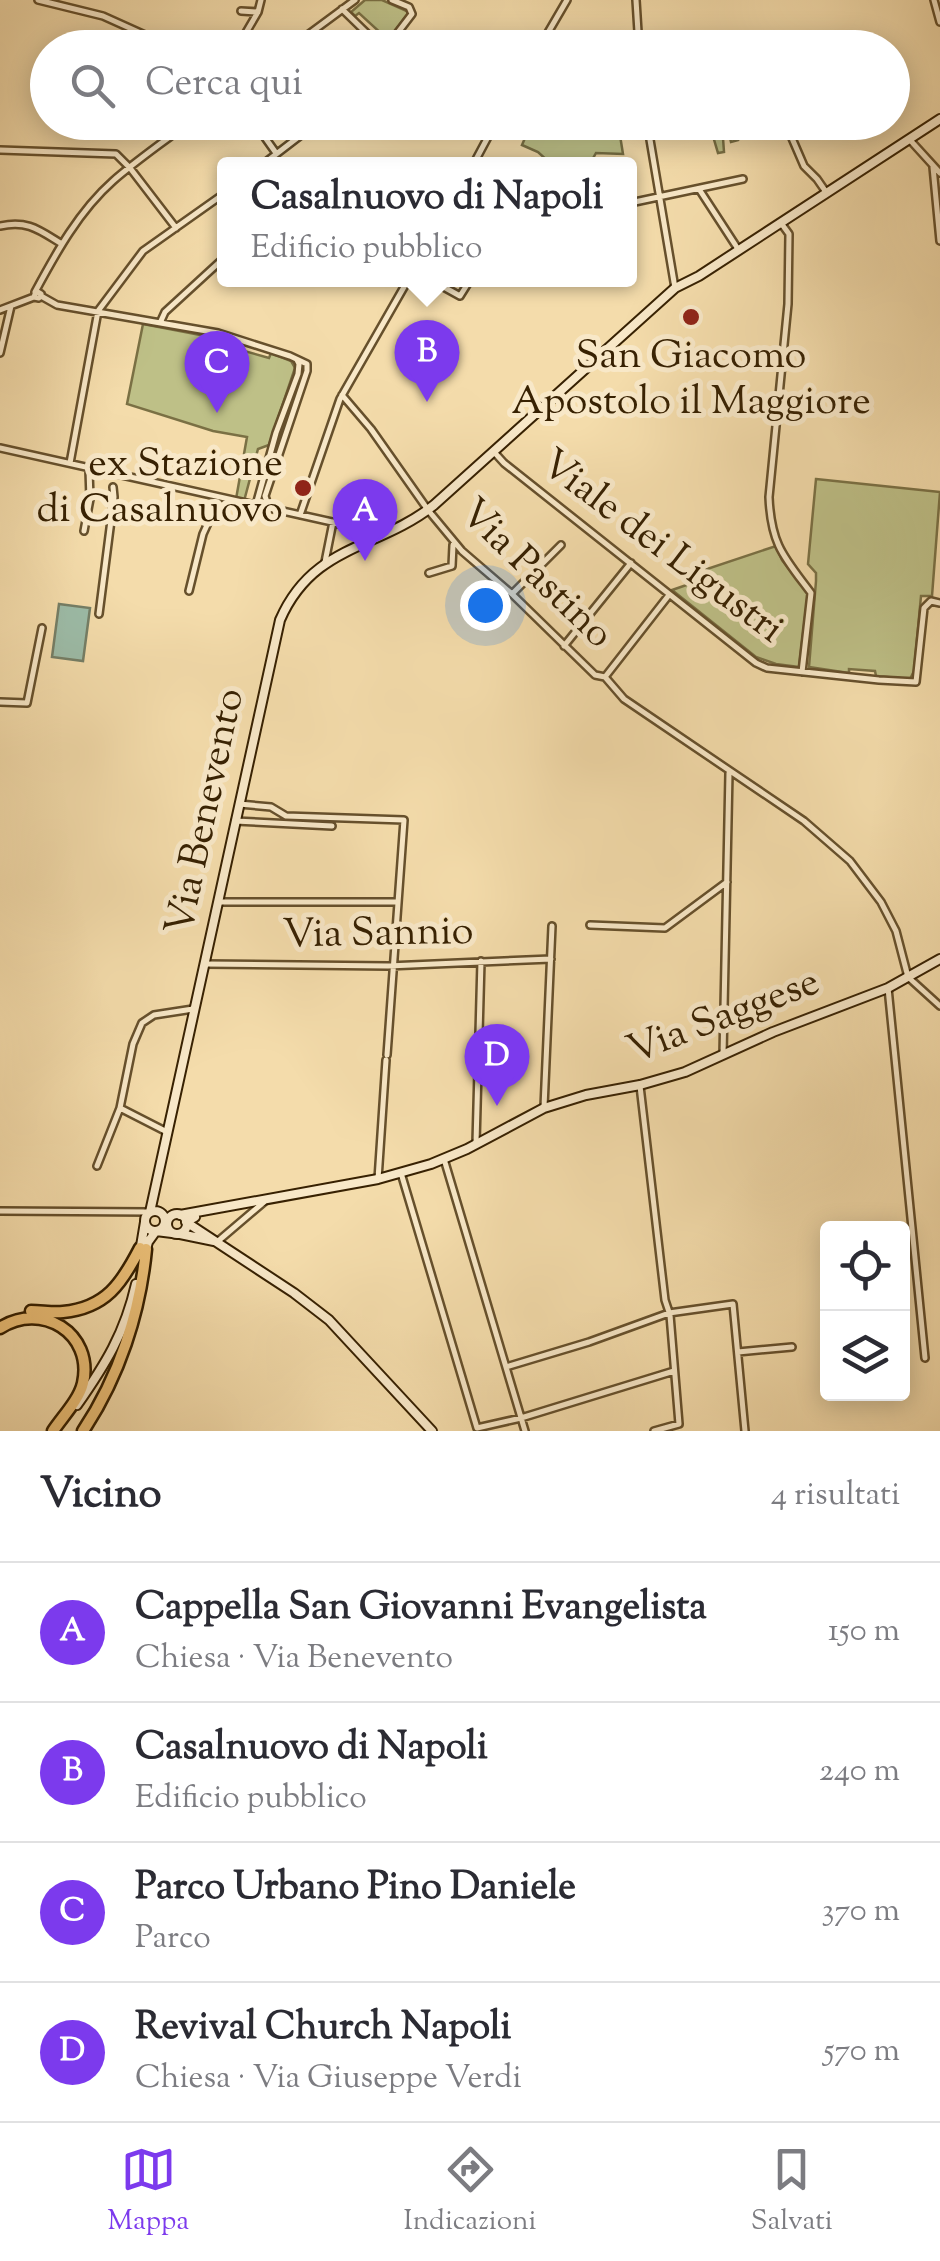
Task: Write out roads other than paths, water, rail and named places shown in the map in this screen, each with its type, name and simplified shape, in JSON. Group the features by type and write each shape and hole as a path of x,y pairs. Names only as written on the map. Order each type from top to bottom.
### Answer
{"highway":[{"path":"0,1324 17,1313 68,1312 89,1306 114,1290 143,1248"},
{"path":"83,1431 111,1383 128,1340 140,1289 143,1248"},
{"path":"0,1324 41,1318 64,1329 78,1344 84,1362 81,1390 56,1431"}],"main road":[{"name":"Via Benevento","path":"56,1431 114,1348 129,1315 280,620 295,593 325,562 428,510 675,288 700,276 940,120"},
{"name":"Via Saggese","path":"180,1217 378,1179 444,1159 544,1108 684,1072 773,1032 888,988 940,960"},
{"path":"203,1212 205,1234"},
{"path":"150,1213 180,1217 328,1320 432,1431"},
{"path":"150,1213 148,1228 216,1242"},
{"path":"150,1213 163,1214 165,1223 156,1231"},
{"path":"175,1233 186,1228 180,1217"},
{"path":"175,1233 167,1224 168,1219 180,1217"},
{"name":"Via Benevento","path":"143,1248 156,1231"}],"street":[{"path":"38,0 103,16 134,30"},
{"path":"248,30 261,0"},
{"path":"314,30 355,0"},
{"path":"392,0 409,7 412,14 399,30"},
{"path":"550,30 567,0"},
{"path":"636,0 638,30"},
{"path":"934,0 940,22"},
{"path":"342,9 365,30"},
{"path":"241,10 258,12"},
{"path":"0,310 37,295 62,244 100,194 166,140"},
{"path":"266,140 276,154"},
{"path":"272,157 294,140"},
{"path":"650,140 675,288"},
{"path":"793,140 804,166 826,194"},
{"path":"910,140 940,173"},
{"path":"0,150 116,154 176,228"},
{"path":"933,167 940,241"},
{"path":"637,202 743,179"},
{"path":"699,189 739,250"},
{"path":"70,463 98,310 143,251 217,198"},
{"path":"0,226 28,224 62,244"},
{"path":"781,224 789,234 788,304 770,520 782,556 811,593 802,672"},
{"path":"160,323 165,312 217,264"},
{"path":"300,515 342,395 404,287"},
{"path":"444,287 460,296 466,287"},
{"path":"37,295 57,305 218,334 306,364 307,371 265,496 269,508"},
{"path":"0,352 11,306"},
{"path":"256,505 298,374 296,359"},
{"name":"Via Pastino","path":"342,395 454,542 595,675 605,678 624,699 729,772 804,820 850,860 882,902 896,932 908,978"},
{"path":"0,448 368,530 376,537"},
{"name":"Viale dei Ligustri","path":"494,452 669,595 767,668 916,682 924,608 931,601 940,602"},
{"path":"84,531 90,499 89,468"},
{"path":"99,614 113,487"},
{"path":"189,591 203,534 220,511"},
{"path":"325,562 332,522"},
{"path":"428,573 452,566 454,542"},
{"path":"512,594 560,545"},
{"path":"564,646 630,564"},
{"path":"605,678 669,595"},
{"path":"0,702 27,703 42,628"},
{"path":"723,1055 729,772"},
{"path":"239,804 271,807 286,816 404,820 378,1179"},
{"path":"236,821 332,826"},
{"path":"590,926 665,928 726,882"},
{"path":"218,902 398,902"},
{"path":"544,1108 552,926"},
{"name":"Via Sannio","path":"206,964 394,966 551,958"},
{"path":"476,1144 480,960"},
{"path":"908,978 940,1006"},
{"path":"888,988 925,1358"},
{"path":"97,1166 120,1108 133,1044 142,1023 154,1016 196,1008"},
{"path":"640,1085 665,1300 670,1313 679,1424 654,1431"},
{"path":"120,1108 169,1132"},
{"path":"444,1159 525,1431"},
{"path":"401,1173 477,1428 674,1371"},
{"path":"216,1242 266,1200"},
{"path":"0,1211 150,1213"},
{"path":"506,1367 670,1313 733,1304 746,1431"},
{"path":"738,1352 792,1346"}],"place":[{"name":"San Giacomo Apostolo il Maggiore","path":"691,317"},
{"name":"Casalnuovo di Napoli","path":"427,402"},
{"name":"Parco Urbano Pino Daniele","path":"217,413"},
{"name":"ex Stazione di Casalnuovo","path":"303,488"},
{"name":"Cappella San Giovanni Evangelista","path":"365,561"},
{"name":"Revival Church Napoli","path":"497,1106"}]}
